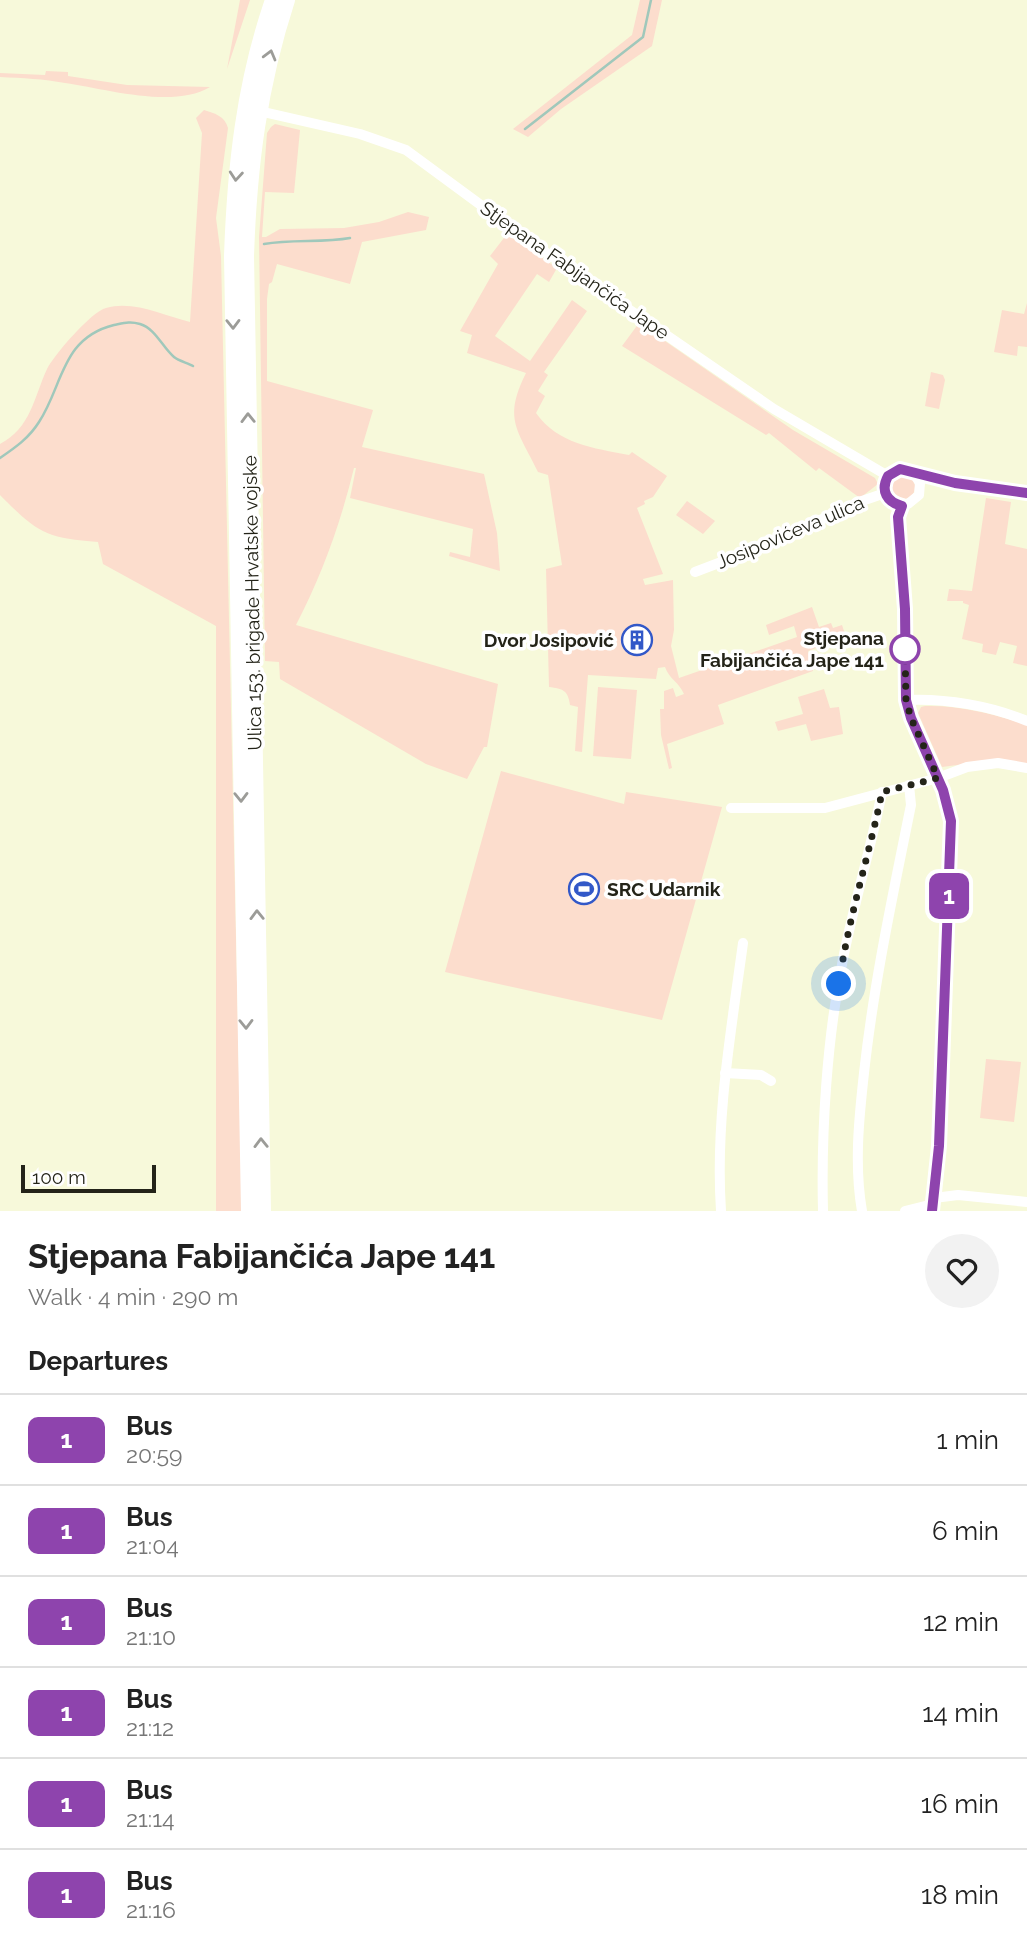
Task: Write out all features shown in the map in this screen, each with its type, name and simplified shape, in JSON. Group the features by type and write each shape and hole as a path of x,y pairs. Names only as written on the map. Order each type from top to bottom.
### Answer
{"main road":[{"name":"Ulica 153. brigade Hrvatske vojske","path":"262,1211 246,256 255,57 273,0"},
{"name":"Ulica 153. brigade Hrvatske vojske","path":"249,1211 232,256 234,198 251,109 287,0"}],"street":[{"name":"Stjepana Fabijančića Jape","path":"251,109 360,134 406,150 538,247 774,409 888,476"},
{"path":"955,483 934,485 914,501 902,506 893,503 885,493 888,476 900,469 955,483 1027,493"},
{"path":"913,472 920,483 919,495"},
{"name":"Josipovićeva ulica","path":"695,572 740,556 885,493"},
{"path":"902,506 898,517 905,609 906,700 911,718 948,804 951,830 945,1026 938,1170 933,1204"},
{"path":"906,700 937,699 1027,721"},
{"path":"731,808 825,808 981,764 1008,763 1027,768"},
{"path":"862,1211 859,1196 859,1117 872,1002 911,805 909,785"},
{"path":"824,1211 829,1065 842,961 882,792"},
{"path":"721,1211 719,1181 725,1073 743,943"},
{"path":"725,1073 761,1075 771,1081"},
{"path":"905,1211 958,1195 1027,1202"}],"shaded area":[{"path":"240,0 250,0 227,69"},
{"path":"640,0 662,0 652,46 561,109 528,137 513,129 632,35"},
{"path":"46,71 68,72 68,76 127,85 210,87 195,93 159,97 49,81 0,77 0,73 45,75"},
{"path":"204,110 222,118 228,128 216,218 221,256 242,1211 216,1211 216,626 103,564 98,542 65,538 43,531 23,517 0,495 0,444 25,421 51,362 92,317 106,308 127,306 190,322 202,133 196,118"},
{"path":"275,124 300,130 294,193 265,192 262,237 280,229 344,228 379,222 408,212 429,217 426,230 362,242 350,284 277,264 269,284 267,299 267,381 373,410 362,447 484,474 497,533 500,571 449,556 450,552 470,557 473,529 350,498 354,468 330,548 296,625 498,684 487,747 484,747 467,779 426,764 280,679 279,662 265,661 259,237 267,133"},
{"path":"507,234 557,268 549,282 537,274 495,336 530,361 572,300 587,311 544,372 548,375 538,391 545,396 536,413 555,432 566,438 602,450 629,455 632,452 667,476 653,497 637,508 663,574 643,579 645,585 673,580 674,630 671,646 679,678 797,637 794,626 769,635 766,625 812,607 819,627 831,623 833,628 842,625 846,637 808,651 813,671 718,705 724,724 667,744 672,768 669,769 661,735 660,709 664,709 664,691 673,688 676,697 684,694 665,667 658,668 656,679 588,675 582,752 575,751 578,707 570,705 564,691 549,687 546,569 562,565 548,475 538,472 516,424 515,402 526,373 467,353 472,335 460,331 498,264 490,256"},
{"path":"1027,303 1027,347 1018,346 1017,356 994,352 1002,310 1024,314"},
{"path":"639,323 793,430 875,478 878,484 860,498 819,468 816,471 769,433 766,435 622,346"},
{"path":"931,372 943,375 945,380 939,409 925,406"},
{"path":"903,475 912,478 915,487 912,496 903,499 894,496 891,487 894,478"},
{"path":"986,498 1011,502 1005,544 1027,549 1027,666 1013,663 1017,646 1000,642 996,655 982,652 983,644 962,639 969,605 963,601 947,601 949,589 972,591"},
{"path":"687,501 715,521 703,534 676,515"},
{"path":"598,687 637,690 631,759 593,756"},
{"path":"824,689 830,708 839,707 843,734 811,741 806,724 778,731 775,722 803,714 798,697"},
{"path":"921,707 977,711 1027,725 1027,765 995,760 942,767 918,713"},
{"name":"SRC Udarnik","path":"501,771 624,804 626,792 722,807 662,1020 445,972"},
{"path":"986,1059 1021,1062 1014,1122 980,1118"}],"waterway":[{"path":"525,129 643,37 651,0"},
{"path":"264,244 350,238"},
{"path":"0,458 22,442 35,428 73,352 97,331 124,323 146,326 174,357 193,366"}],"bus line":[{"name":"1","path":"932,1211 938,1170 951,821 943,790 911,718 906,700 905,609 898,517 902,506 893,503 884,488 888,476 894,471 907,469 939,480 1027,493"}],"place":[{"name":"Dvor Josipović","path":"637,640"},
{"name":"Stjepana Fabijančića Jape 141","path":"905,649"},
{"name":"SRC Udarnik","path":"584,889"}],"route":[{"path":"839,984 882,792 938,778 911,718 906,700 905,649"}]}
